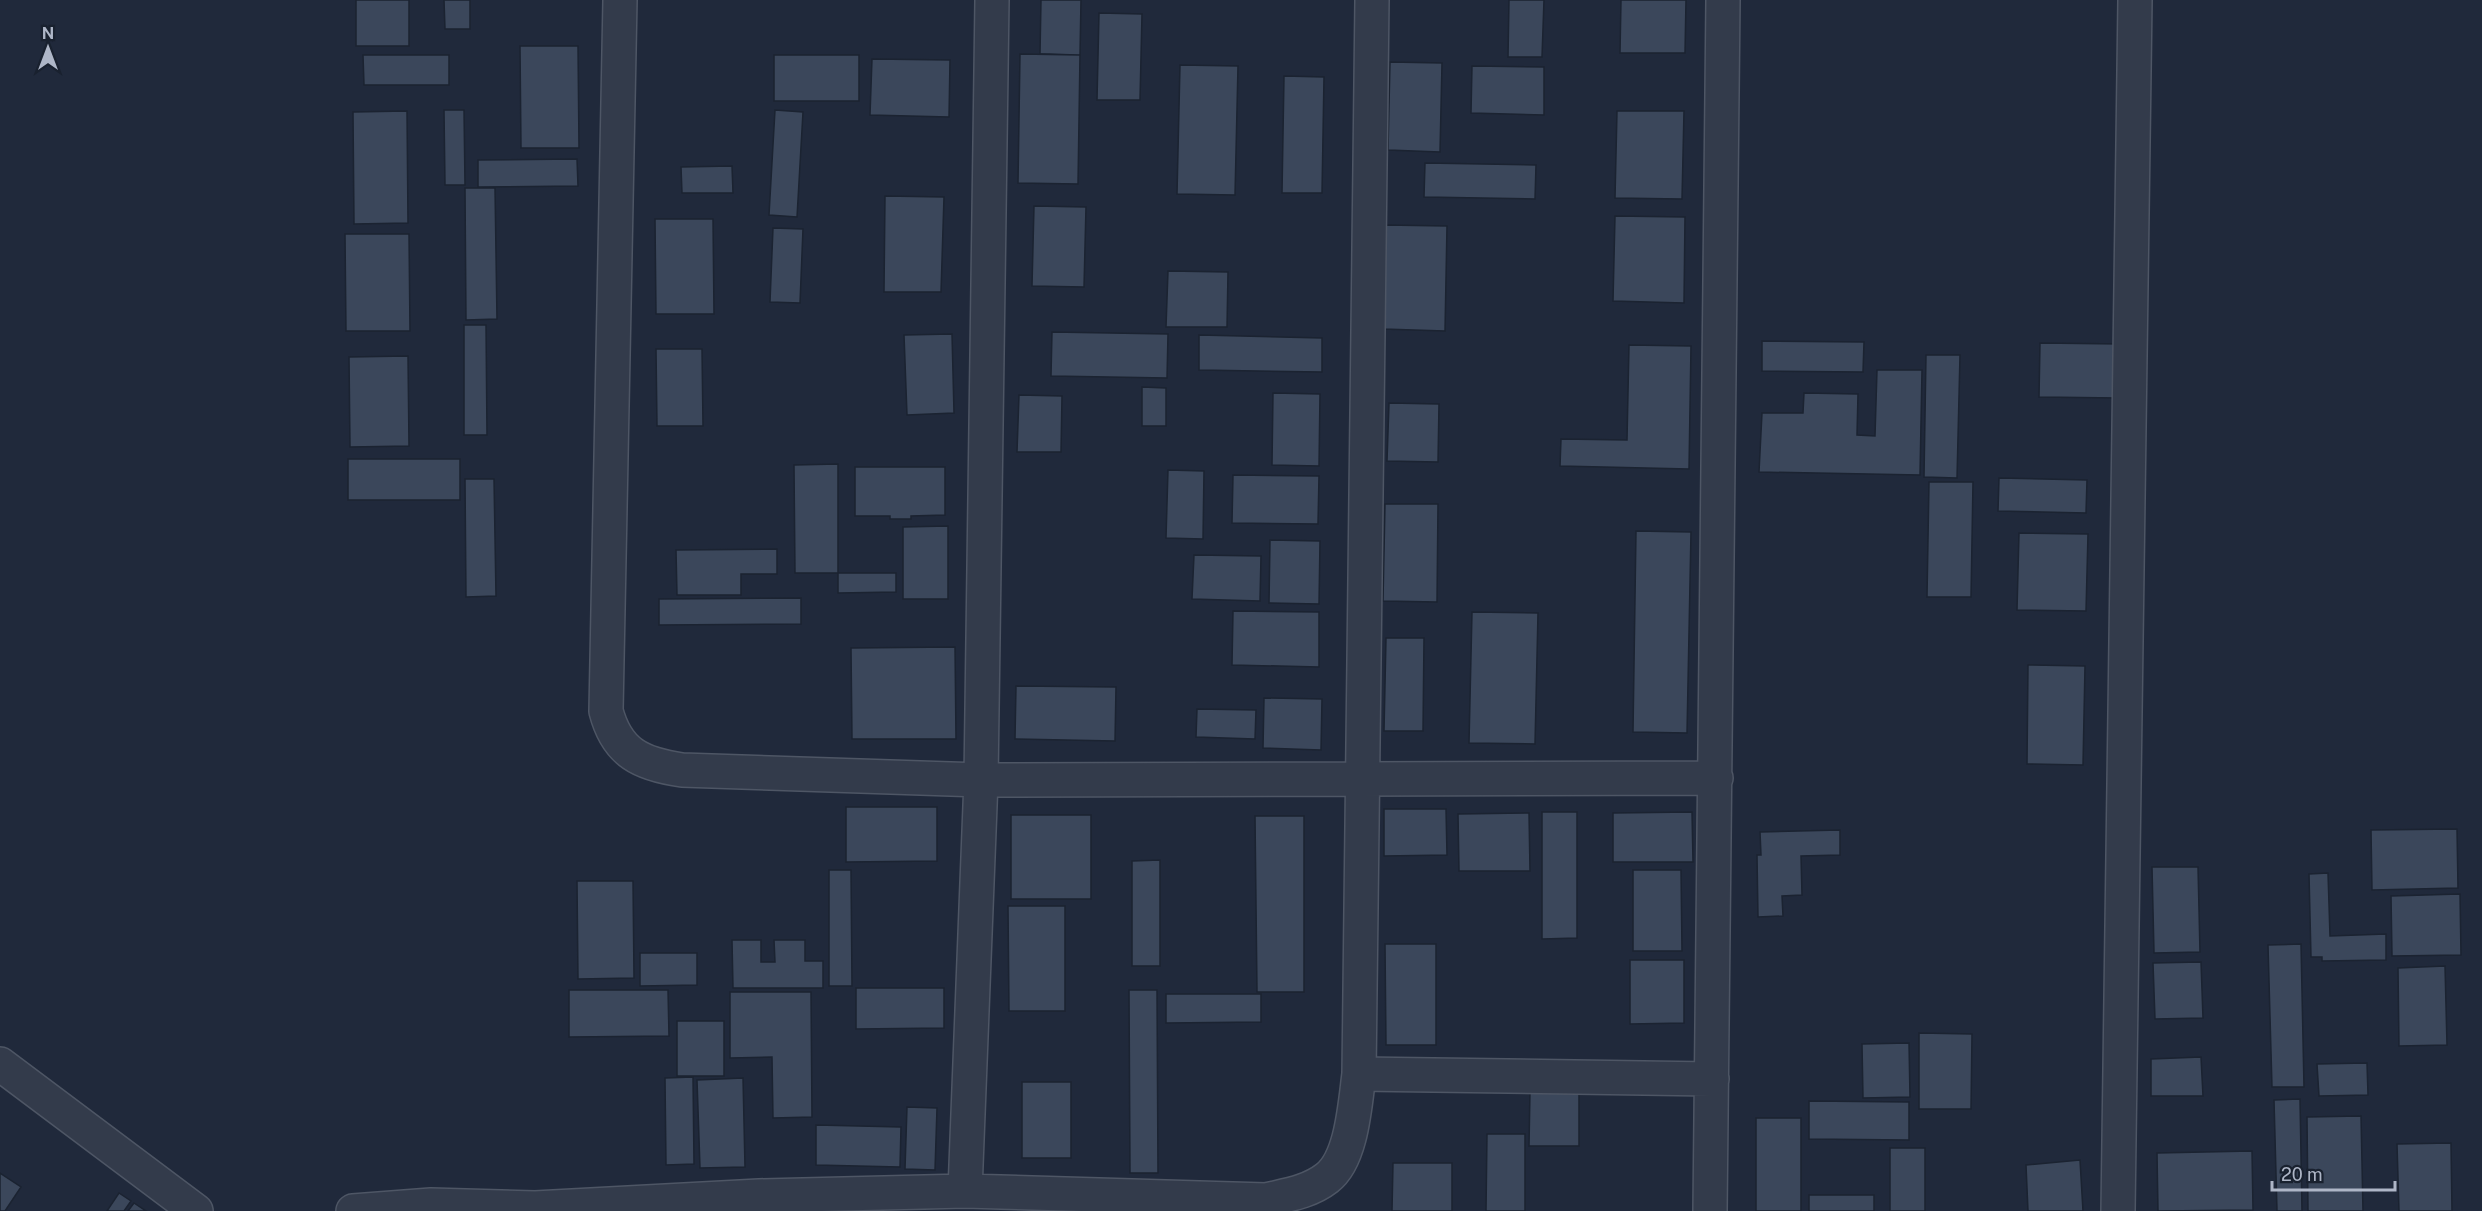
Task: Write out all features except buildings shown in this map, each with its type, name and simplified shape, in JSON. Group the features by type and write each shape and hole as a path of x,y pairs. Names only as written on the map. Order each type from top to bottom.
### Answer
{"street":[{"path":"620,0 606,711 610,727 618,743 628,752 660,767 682,770 981,780 1716,778"},
{"path":"965,1191 981,780 992,0"},
{"path":"353,1211 431,1205 535,1210 759,1196 965,1191 1266,1200 1302,1192 1328,1178 1343,1155 1350,1132 1359,1074 1372,0"},
{"path":"1710,1211 1723,0"},
{"path":"2118,1211 2135,0"},
{"path":"0,1064 196,1211"},
{"path":"1359,1074 1712,1079"}]}
